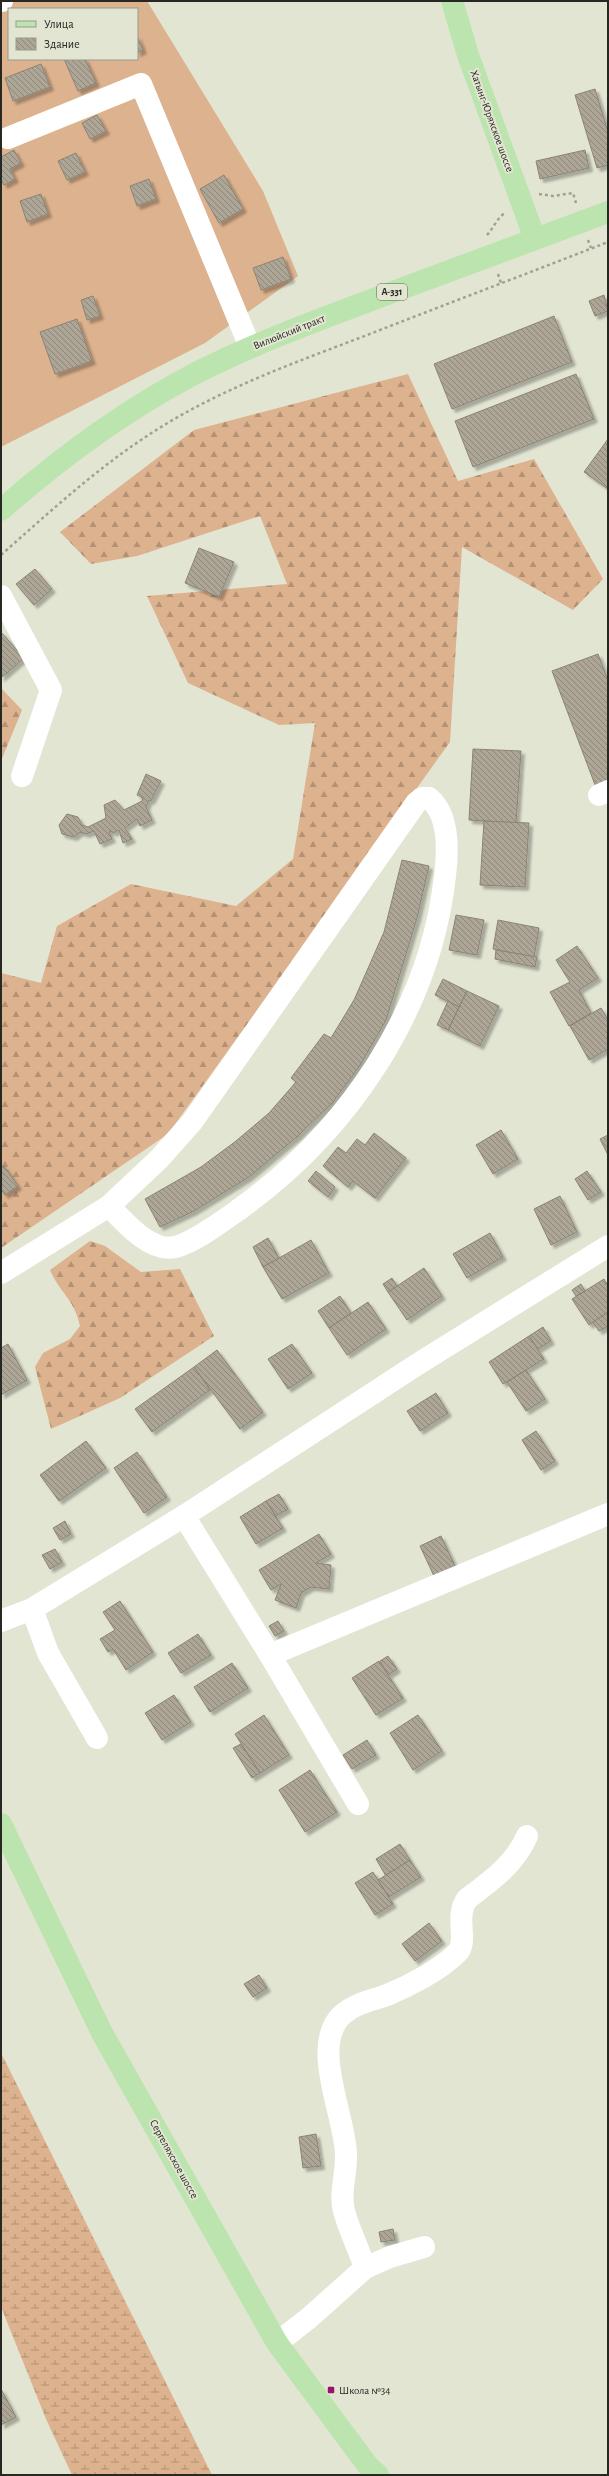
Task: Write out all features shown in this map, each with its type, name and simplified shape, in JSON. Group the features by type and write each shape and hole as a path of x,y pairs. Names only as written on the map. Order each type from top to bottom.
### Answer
{"main road":[{"name":"Хатынг-Юряхское шоссе","path":"452,1 468,55 535,239"},
{"name":"Вилюйский тракт","path":"1,510 38,478 139,405 193,375 250,347 296,328 608,212"},
{"name":"Сергеляхское шоссе","path":"1,1824 102,2033 277,2343 368,2466 378,2475"}],"street":[{"path":"8,138 141,84 250,347"},
{"path":"1,596 51,690 22,776"},
{"path":"1,1273 109,1206 159,1159 192,1122 416,803 422,798 429,798 443,819 447,861 439,916 432,944 416,992 389,1045 360,1092 315,1145 273,1185 201,1234 174,1248 150,1243 131,1230 109,1206"},
{"path":"1,1621 32,1609 184,1516 415,1367 608,1246"},
{"path":"270,1655 608,1514"},
{"path":"184,1516 270,1655 358,1804"},
{"path":"32,1609 48,1653 97,1738"},
{"path":"365,2268 344,2210 342,2183 346,2155 343,2126 330,2074 328,2050 331,2030 342,2015 359,2003 407,1986 458,1952 462,1942 460,1914 462,1907 467,1899 511,1862 521,1850 527,1836"},
{"path":"277,2343 309,2318 365,2268 390,2256 424,2247"}],"path":[{"path":"1,555 68,495 124,451 167,423 216,398 310,357 608,242"}],"green space":[{"path":"1,1 147,1 263,191 298,276 205,343 1,447"},
{"path":"408,374 458,481 534,459 603,579 573,610 462,547 450,742 168,1134 1,1248 1,973 41,983 57,926 131,884 236,906 293,859 315,723 279,725 188,683 147,596 287,584 260,516 137,556 91,564 60,532 194,430"},
{"path":"1,688 22,710 1,761"},
{"path":"90,1241 105,1246 141,1272 180,1269 214,1336 120,1398 51,1429 35,1367 43,1353 70,1339 80,1326 71,1303 58,1285 50,1270"},
{"path":"1,2053 212,2475 72,2475 46,2419 1,2307"}],"building":[{"path":"138,38 143,50 138,52"},
{"path":"64,60 85,60 96,83 78,91"},
{"path":"41,64 50,87 13,101 5,78"},
{"path":"595,89 608,132 608,165 597,168 575,95"},
{"path":"97,115 106,131 90,139 82,123"},
{"path":"14,150 21,163 10,169 15,179 4,185 1,179 1,157"},
{"path":"585,150 589,168 540,179 536,161"},
{"path":"76,153 85,172 67,180 58,161"},
{"path":"224,175 243,209 219,223 200,189"},
{"path":"149,179 156,199 137,206 130,186"},
{"path":"41,194 48,214 27,222 20,201"},
{"path":"283,257 291,279 261,290 253,268"},
{"path":"604,295 608,311 595,316 589,301"},
{"path":"93,296 100,316 87,320 81,300"},
{"path":"554,316 572,362 452,409 434,364"},
{"path":"77,319 92,361 55,374 40,332"},
{"path":"576,374 594,419 473,467 455,421"},
{"path":"608,439 608,489 584,472"},
{"path":"199,548 234,562 219,597 185,583"},
{"path":"35,569 52,589 34,605 16,584"},
{"path":"1,632 24,658 1,678"},
{"path":"598,654 608,681 608,786 597,790 552,671"},
{"path":"473,749 521,751 516,823 469,820"},
{"path":"146,774 161,781 151,801 149,800 146,807 152,820 140,826 137,819 125,828 132,839 123,843 119,830 113,833 112,831 109,832 112,839 100,844 94,831 86,834 80,832 74,837 62,834 59,825 67,814 78,817 82,825 88,827 106,818 104,805 115,800 124,810 142,801 143,798 137,795"},
{"path":"484,821 529,823 525,887 480,885"},
{"path":"402,860 429,866 417,918 386,1020 359,1067 333,1102 298,1136 249,1177 194,1211 160,1227 145,1199 201,1167 236,1141 269,1113 296,1082 291,1078 324,1034 331,1038 354,1000 384,932"},
{"path":"456,915 484,920 477,955 449,950"},
{"path":"498,920 539,928 534,957 493,949"},
{"path":"577,946 598,978 579,990 591,1013 569,1026 550,992 570,982 556,960"},
{"path":"496,950 537,957 535,967 495,959"},
{"path":"443,979 467,991 459,1007 435,995"},
{"path":"467,991 499,1006 480,1046 448,1030"},
{"path":"448,1001 459,1007 448,1030 437,1025"},
{"path":"601,1008 608,1020 608,1049 589,1060 570,1026"},
{"path":"501,1130 518,1159 493,1174 476,1145"},
{"path":"374,1133 406,1158 375,1198 353,1181 348,1187 323,1166 338,1147 346,1153 357,1139 365,1145"},
{"path":"608,1135 608,1155 600,1139"},
{"path":"4,1166 18,1186 5,1195 1,1189 1,1168"},
{"path":"316,1171 335,1187 328,1197 308,1181"},
{"path":"587,1171 601,1192 588,1200 575,1179"},
{"path":"560,1196 577,1232 551,1245 534,1209"},
{"path":"490,1233 503,1257 467,1278 453,1254"},
{"path":"268,1238 279,1258 263,1267 253,1247"},
{"path":"311,1240 329,1273 282,1299 263,1267"},
{"path":"424,1268 442,1296 407,1320 388,1292"},
{"path":"392,1278 397,1286 388,1292 383,1284"},
{"path":"604,1279 608,1286 608,1312 589,1325 572,1299"},
{"path":"581,1284 585,1291 576,1296 572,1290"},
{"path":"340,1296 351,1313 329,1328 318,1311"},
{"path":"368,1302 386,1329 347,1355 329,1328"},
{"path":"608,1312 608,1326 599,1331 593,1322"},
{"path":"543,1327 551,1341 538,1349 529,1336"},
{"path":"529,1336 544,1359 503,1384 489,1362"},
{"path":"8,1344 27,1380 1,1395 1,1348"},
{"path":"292,1344 312,1373 288,1389 268,1359"},
{"path":"217,1350 263,1412 240,1429 194,1367"},
{"path":"194,1367 210,1390 152,1432 135,1409"},
{"path":"526,1370 545,1399 526,1411 507,1382"},
{"path":"436,1393 448,1413 420,1431 407,1411"},
{"path":"536,1431 555,1461 541,1470 522,1440"},
{"path":"86,1441 106,1468 59,1501 40,1475"},
{"path":"137,1452 167,1497 144,1513 114,1468"},
{"path":"279,1494 288,1509 276,1516 266,1501"},
{"path":"266,1501 283,1528 256,1544 240,1517"},
{"path":"65,1521 71,1534 60,1540 53,1528"},
{"path":"319,1534 331,1554 316,1563 331,1565 329,1589 311,1587 301,1593 296,1608 275,1600 281,1584 271,1590 259,1570"},
{"path":"441,1536 455,1566 434,1576 420,1546"},
{"path":"55,1549 62,1562 50,1569 42,1555"},
{"path":"120,1601 153,1652 126,1670 113,1649 108,1652 100,1639 115,1630 103,1612"},
{"path":"278,1621 284,1631 275,1636 269,1626"},
{"path":"198,1634 211,1655 181,1673 168,1653"},
{"path":"388,1656 397,1669 388,1675 380,1661"},
{"path":"379,1661 403,1698 376,1715 352,1678"},
{"path":"232,1663 248,1688 210,1712 194,1687"},
{"path":"174,1695 191,1722 162,1740 145,1713"},
{"path":"264,1715 289,1755 260,1773 235,1734"},
{"path":"418,1715 442,1751 413,1770 390,1733"},
{"path":"367,1740 376,1755 352,1769 343,1755"},
{"path":"241,1744 260,1773 252,1778 233,1748"},
{"path":"310,1770 337,1812 305,1832 279,1790"},
{"path":"400,1844 410,1860 386,1876 376,1859"},
{"path":"410,1860 421,1877 389,1897 378,1880"},
{"path":"373,1872 393,1904 375,1915 355,1883"},
{"path":"429,1923 442,1941 415,1961 402,1944"},
{"path":"259,1975 267,1988 253,1997 244,1984"},
{"path":"316,2134 321,2166 303,2168 299,2137"},
{"path":"393,2229 395,2240 381,2242 379,2232"},
{"path":"1,2389 16,2417 1,2425"}],"place":[{"name":"Школа №34","path":"331,2390"}]}
